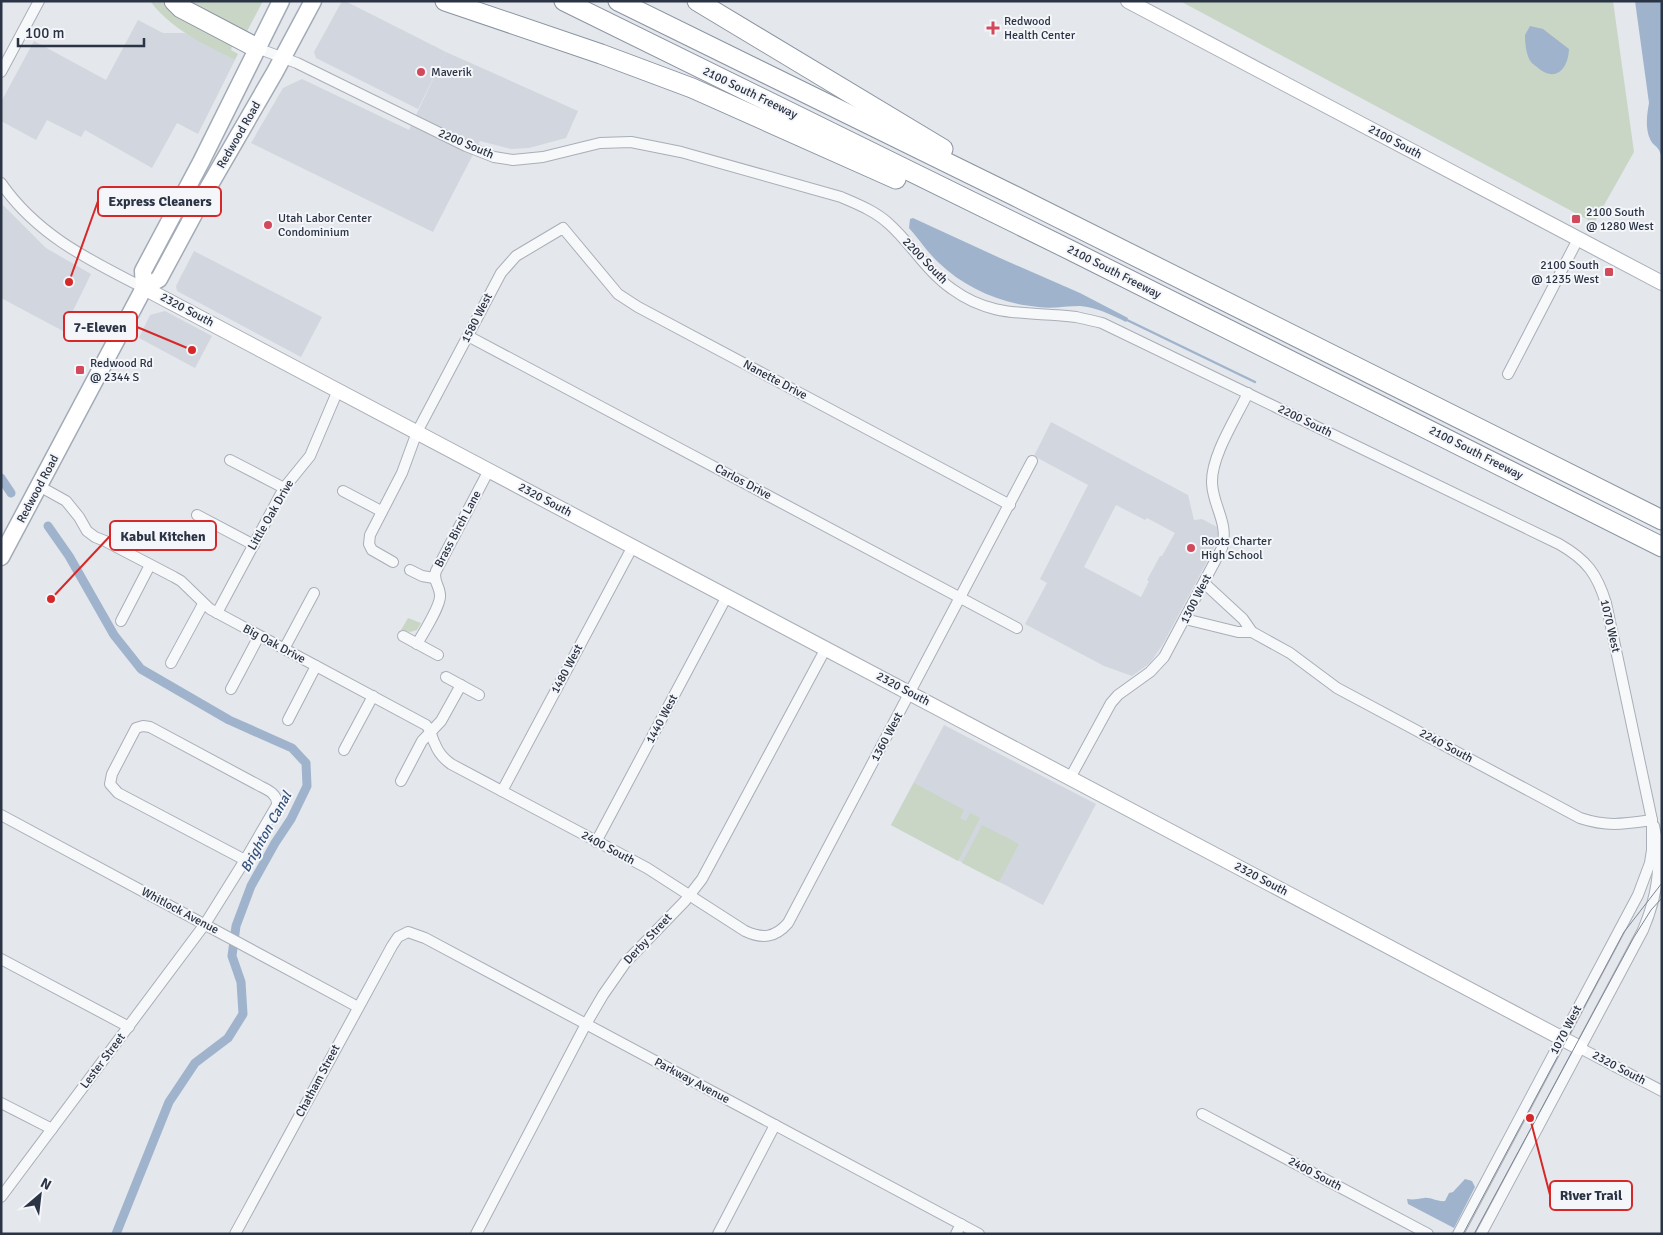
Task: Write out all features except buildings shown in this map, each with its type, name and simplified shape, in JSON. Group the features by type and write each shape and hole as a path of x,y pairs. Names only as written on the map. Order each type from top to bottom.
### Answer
{"highway":[{"path":"174,1 182,8 257,48"},
{"path":"445,1 601,54 692,88 1067,257 1118,274"},
{"name":"2100 South Freeway","path":"564,1 1118,274 1662,547"},
{"name":"2100 South Freeway","path":"618,1 1015,196 1662,520"},
{"path":"697,1 935,143 1015,196"},
{"path":"719,1 800,63"},
{"path":"1593,512 1613,532 1662,557"}],"main road":[{"name":"Redwood Road","path":"144,288 143,271 210,145 281,1"},
{"name":"Redwood Road","path":"1,557 144,288 159,279 313,1"}],"street":[{"path":"1,72 39,1"},
{"name":"2100 South","path":"1128,1 1656,280"},
{"name":"2200 South","path":"257,48 297,63 468,148 494,157 526,160 591,144 631,142 681,152 841,197 865,208 887,222 951,289 971,300 990,309 1013,313 1076,318 1102,323 1560,544 1589,566 1597,579"},
{"path":"1,182 22,209 52,236 144,288"},
{"name":"1580 West","path":"393,562 375,552 369,544 370,535 402,473 417,432 501,273 516,256 563,228"},
{"name":"Nanette Drive","path":"563,228 618,294 638,307 1010,505"},
{"path":"1508,374 1578,238"},
{"name":"2320 South","path":"144,288 1662,1091"},
{"name":"Carlos Drive","path":"468,336 1017,628"},
{"name":"Little Oak Drive","path":"218,613 284,488 310,456 338,390"},
{"name":"1300 West","path":"1070,778 1111,703 1118,695 1157,666 1173,643 1222,548 1225,538 1224,528 1212,486 1213,468 1248,393"},
{"path":"230,460 284,488"},
{"name":"1360 West","path":"781,931 788,923 1032,461"},
{"name":"Brass Birch Lane","path":"417,644 439,602 440,593 434,578 438,567 489,470"},
{"name":"Big Oak Drive","path":"39,486 66,501 79,517 105,541 181,581 203,604 424,724 432,732"},
{"path":"343,491 381,511"},
{"path":"197,515 254,545"},
{"name":"1480 West","path":"502,791 633,546"},
{"path":"121,621 150,564"},
{"path":"410,570 422,576 434,578"},
{"name":"1070 West","path":"1481,1234 1637,944 1652,910 1659,886 1661,865 1659,840 1652,820 1608,611 1597,579"},
{"name":"2240 South","path":"1204,584 1243,619 1252,632 1290,653 1337,688 1580,818 1609,825 1652,820"},
{"path":"284,649 314,593"},
{"name":"1440 West","path":"596,842 727,596"},
{"path":"172,663 203,604"},
{"name":"2240 South","path":"1185,620 1238,632 1252,632"},
{"path":"231,689 259,636"},
{"path":"404,636 438,655"},
{"name":"Derby Street","path":"476,1234 603,995 626,962 690,896 708,870 826,648"},
{"path":"288,720 316,666"},
{"path":"446,677 479,695"},
{"path":"401,781 422,741 441,721 461,685"},
{"path":"344,750 373,696"},
{"name":"Lester Street","path":"1,1196 205,924 245,860 275,808 276,797 260,786 150,727 136,728 112,774 110,784 118,793 245,860"},
{"name":"2400 South","path":"432,732 434,744 444,759 451,764 647,868 753,935 762,937 781,931"},
{"name":"Whitlock Avenue","path":"1,815 358,1007"},
{"name":"1070 West","path":"1458,1234 1644,883 1652,850 1652,820"},
{"name":"Parkway Avenue","path":"404,933 413,933 425,938 775,1125 958,1229 979,1234"},
{"name":"Chatham Street","path":"236,1234 358,1007 395,941 404,933"},
{"path":"1,959 129,1027"},
{"path":"1,1103 52,1129"},
{"name":"2400 South","path":"1202,1114 1428,1234"},
{"path":"718,1234 775,1125"}],"shaded area":[{"path":"342,1 446,52 418,109 316,58 314,52"},
{"path":"138,20 163,33 185,33 235,60 198,134 177,123 152,168 85,130 81,137 47,120 36,140 1,121 1,102 34,41 106,80"},
{"path":"446,52 578,111 566,138 529,148 511,149 480,141 433,232 251,143 283,88 302,79 409,130"},
{"path":"1,203 46,248 91,274 63,331 1,298"},
{"path":"194,251 322,317 301,357 177,291 176,286"},
{"path":"165,311 212,336 195,368 139,338 150,315"},
{"name":"Roots Charter High School","path":"1051,422 1188,495 1194,520 1202,519 1217,527 1218,534 1212,552 1163,644 1150,663 1132,676 1104,666 1025,624 1047,583 1040,579 1088,485 1034,456","holes":["1116,505 1145,520 1147,518 1175,533 1147,580 1149,581 1141,597 1084,567"]},
{"path":"944,725 1096,804 1043,905 891,825"}],"green space":[{"path":"150,1 163,1 184,21 232,46 231,50 238,54 235,60 178,28"},
{"path":"181,1 263,1 245,35"},
{"path":"1180,1 1613,1 1634,152 1594,223"},
{"path":"408,618 421,623 417,630 410,632 401,630"},
{"path":"914,783 964,810 960,818 966,821 970,813 980,818 958,861 891,825"},
{"path":"982,825 1019,844 999,882 962,863"}],"water":[{"path":"1635,1 1662,1 1662,159 1658,148 1650,139 1647,130 1649,103"},
{"path":"1530,26 1543,29 1569,49 1566,63 1559,72 1549,74 1544,72 1529,59 1525,35"},
{"path":"913,218 1080,293 1128,318 1126,322 1104,312 1080,306 1048,308 1024,305 998,298 972,287 949,272 935,259 909,228 910,219"},
{"path":"1465,1179 1472,1181 1475,1187 1454,1228 1408,1204 1407,1199 1427,1198 1445,1201 1449,1193 1453,1192"}],"waterway":[{"path":"1127,320 1255,382"},
{"name":"Brighton Canal","path":"1,478 11,493"},
{"name":"Brighton Canal","path":"48,526 69,556 114,635 141,669 229,720 292,748 306,763 307,786 291,819 251,886 236,926 232,956 241,982 243,1014 228,1038 195,1063 169,1102 116,1234"}],"tram line":[{"path":"1463,1234 1624,932 1662,883"},
{"path":"1474,1234 1634,937 1651,910 1662,898"}],"place":[{"name":"Redwood Health Center","path":"993,28"},
{"name":"Maverik","path":"421,72"},
{"name":"2100 South @ 1280 West","path":"1576,219"},
{"name":"Utah Labor Center Condominium","path":"268,225"},
{"name":"2100 South @ 1235 West","path":"1609,272"},
{"name":"Express Cleaners","path":"69,282"},
{"name":"7-Eleven","path":"192,350"},
{"name":"Redwood Rd @ 2344 S","path":"80,370"},
{"name":"Roots Charter High School","path":"1191,548"},
{"name":"Kabul Kitchen","path":"51,599"},
{"name":"River Trail","path":"1530,1118"}]}
